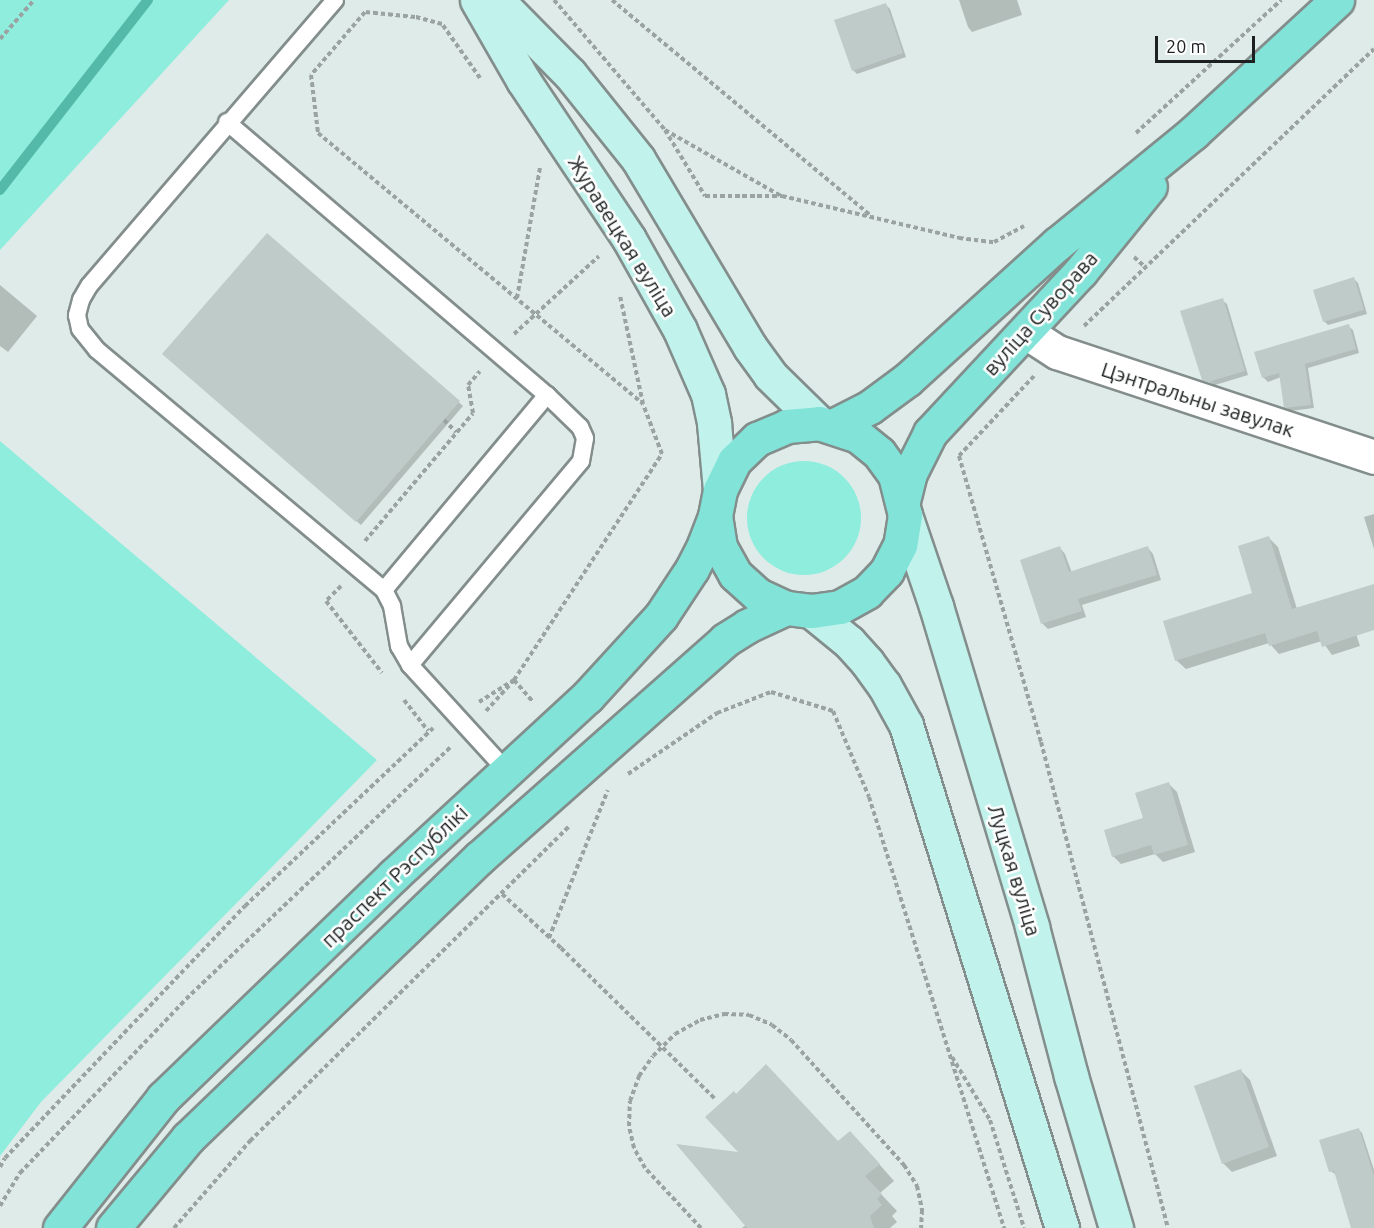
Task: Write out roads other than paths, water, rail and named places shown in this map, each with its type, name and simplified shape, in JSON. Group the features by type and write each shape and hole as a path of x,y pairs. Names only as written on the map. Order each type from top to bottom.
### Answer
{"main road":[{"name":"вуліца Суворава","path":"826,424 870,407 908,379 1057,244 1192,133 1337,0"},
{"name":"вуліца Суворава","path":"904,508 910,473 930,433 1081,271 1192,133"},
{"name":"праспект Рэспублікі","path":"60,1228 163,1098 506,770 587,697 661,616 692,569 734,461 757,439 787,426 826,424 858,436 879,453 895,475 904,508 900,545 888,572 867,592 840,606 799,610 747,626 725,640 479,858 188,1138 113,1228"},
{"path":"718,503 720,546 735,574 758,595 799,610"}],"street":[{"name":"Журавецкая вуліца","path":"477,0 524,80 630,239 680,330 708,394 714,423 718,503"},
{"path":"497,0 570,74 638,159 750,347 770,375 826,424"},
{"name":"Цэнтральны завулак","path":"1026,332 1057,352 1374,457"},
{"name":"Луцкая вуліца","path":"904,508 936,606 1032,927 1077,1099 1116,1228"},
{"path":"799,610 849,642 884,685 906,725 1062,1228"}],"lane":[{"path":"335,0 227,122 89,286 81,300 77,315 80,329 97,350 384,590 392,606 399,646 410,665 506,770"},
{"path":"227,122 547,394 580,427 585,438 581,461 410,665"},
{"path":"384,590 547,394"}],"waterway":[{"path":"0,190 148,0"}]}
